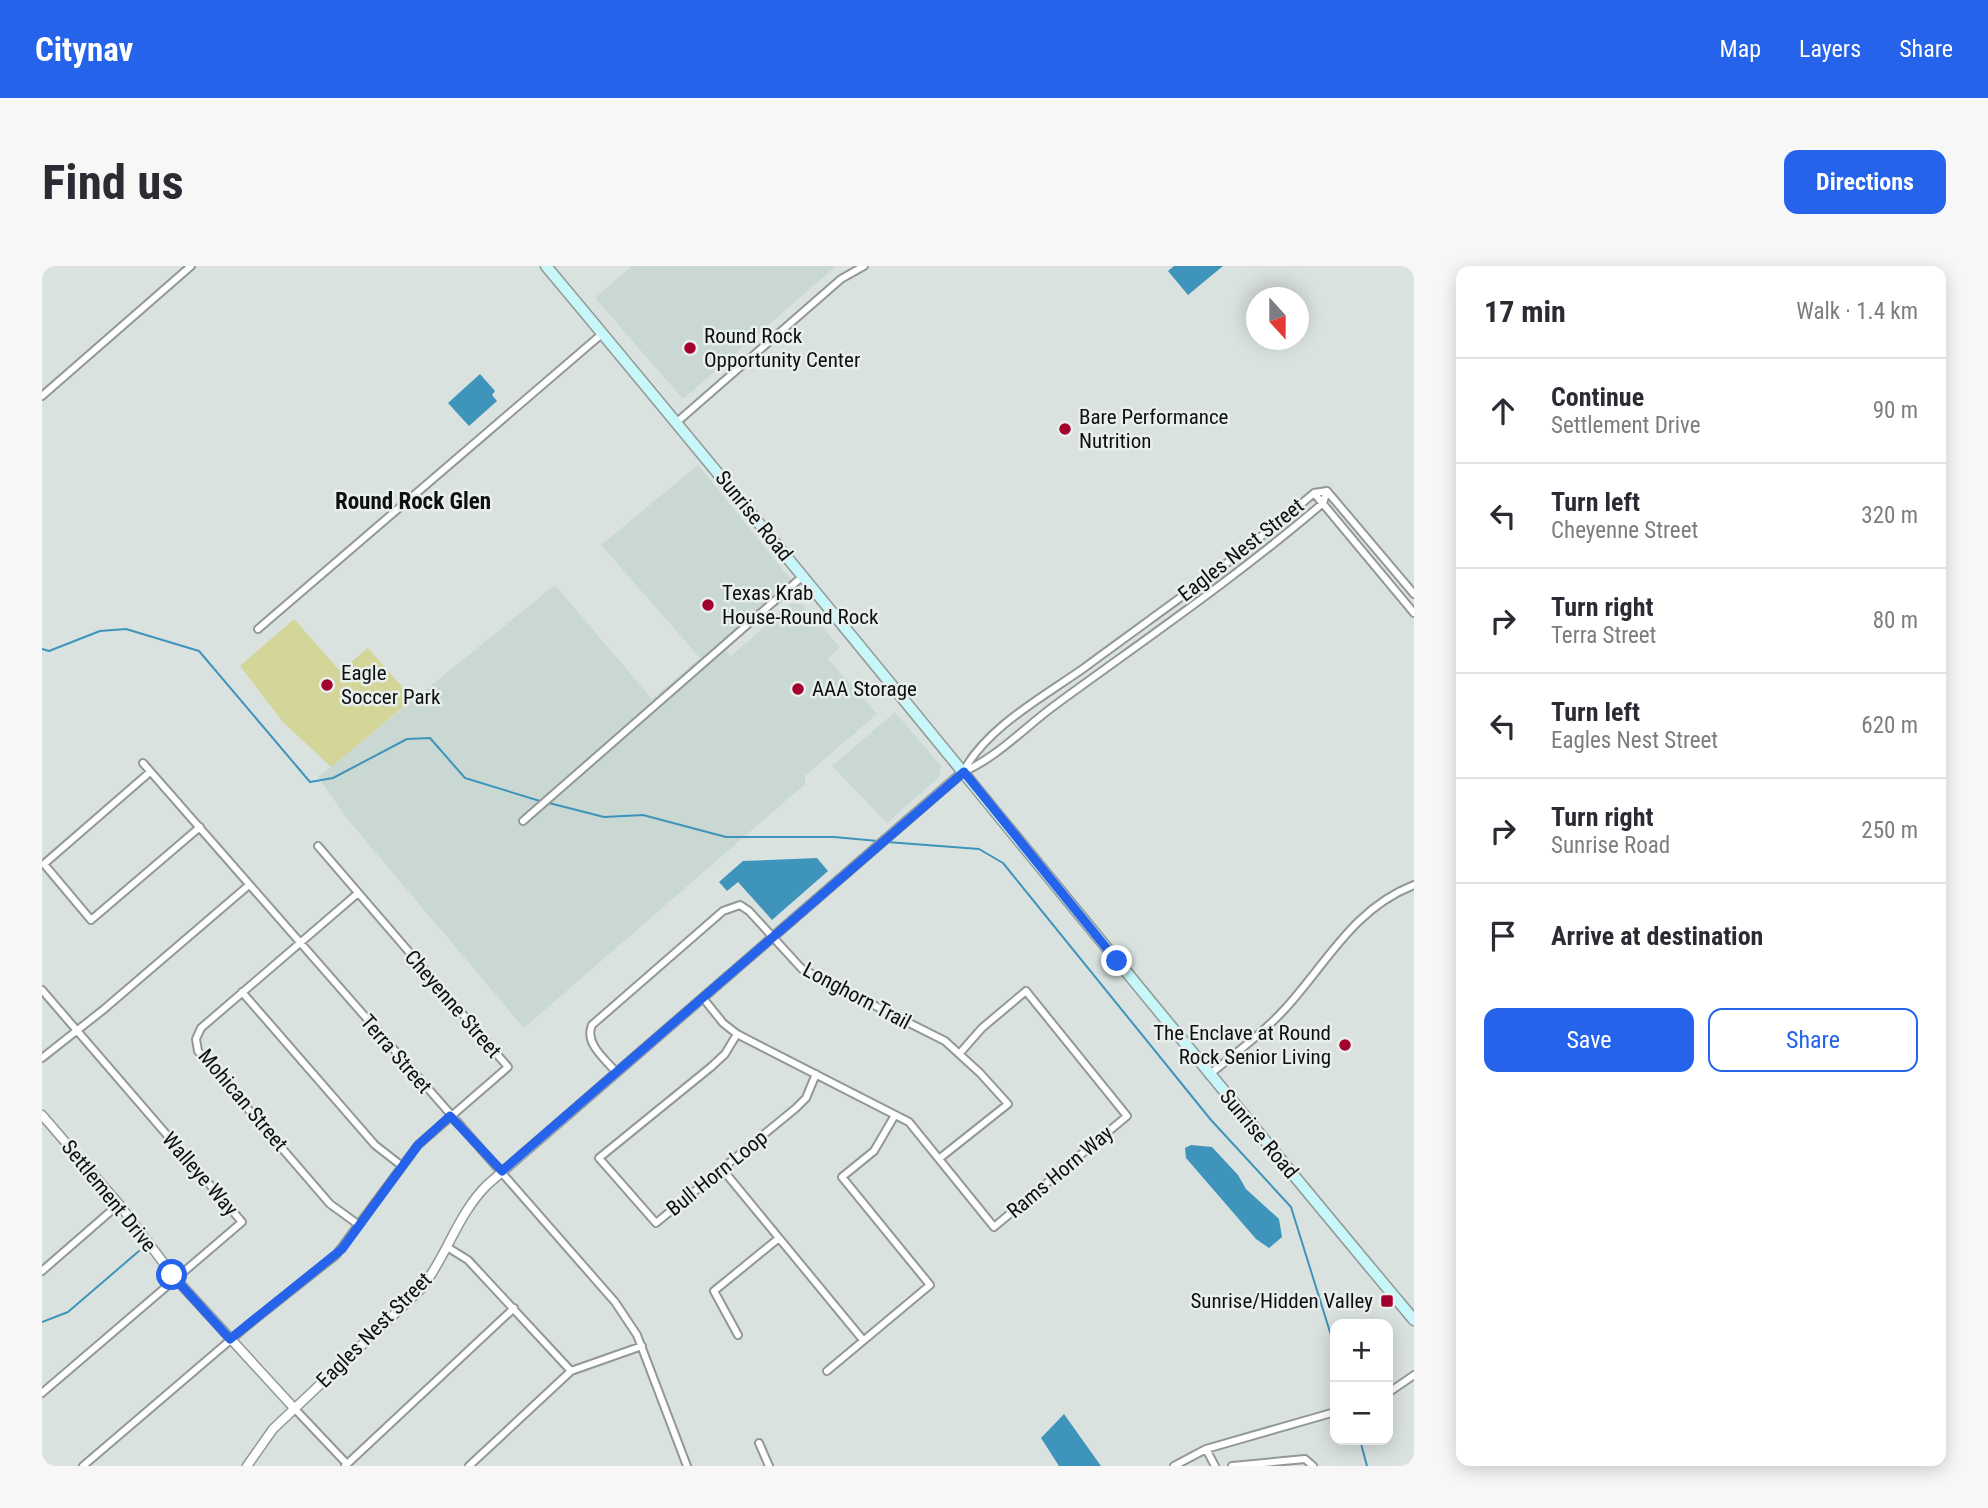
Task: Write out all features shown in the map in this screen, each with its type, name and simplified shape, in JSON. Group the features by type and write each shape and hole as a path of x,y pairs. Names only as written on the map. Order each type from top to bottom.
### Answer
{"main road":[{"name":"Sunrise Road","path":"546,266 964,772 1209,1075 1414,1320"}],"street":[{"path":"42,396 191,266"},
{"path":"677,422 841,279 864,266"},
{"path":"258,629 603,333"},
{"path":"1327,491 1414,594"},
{"name":"Eagles Nest Street","path":"247,1466 265,1438 294,1408 414,1297 430,1277 472,1202 502,1171 964,772 980,765 1031,722 1256,558 1323,503 1327,491 1314,493 1248,547 1023,712 973,755 964,772"},
{"path":"1314,493 1414,613"},
{"path":"523,821 803,576"},
{"name":"Terra Street","path":"143,763 615,1302 642,1346 687,1466"},
{"path":"150,772 44,864 91,920 200,827"},
{"name":"Cheyenne Street","path":"83,1466 230,1339 336,1255 429,1133 508,1067 318,846"},
{"path":"42,1058 103,1010 249,885"},
{"path":"1209,1075 1280,1014 1354,923 1380,901 1414,885"},
{"name":"Mohican Street","path":"357,894 197,1032 198,1051 330,1204 359,1224"},
{"name":"Longhorn Trail","path":"616,1072 589,1038 592,1025 723,911 735,905 744,907 792,961 813,975 945,1041 960,1053 1008,1104 940,1158"},
{"name":"Walleye Way","path":"42,990 242,1222 42,1393"},
{"name":"Rams Horn Way","path":"703,998 723,1023 737,1034 909,1122 994,1227 1127,1116 1026,991 982,1028 960,1053"},
{"path":"242,992 374,1145 402,1166"},
{"name":"Bull Horn Loop","path":"737,1034 724,1054 711,1067 599,1158 656,1223 796,1108 806,1098 816,1074"},
{"name":"Settlement Drive","path":"42,1115 119,1204 175,1279 346,1465"},
{"path":"827,1371 930,1285 842,1177 874,1151 895,1115"},
{"path":"723,1170 863,1340"},
{"path":"42,1271 119,1204"},
{"path":"738,1335 714,1291 779,1238"},
{"path":"447,1247 468,1259 571,1371"},
{"path":"346,1465 514,1308"},
{"path":"469,1466 571,1371 642,1346"},
{"path":"1393,1390 1414,1375"},
{"path":"1174,1466 1206,1449 1330,1413"},
{"path":"759,1443 769,1466"},
{"path":"1206,1449 1214,1466"},
{"path":"1232,1466 1305,1459 1313,1466"}],"shaded area":[{"name":"Round Rock Opportunity Center","path":"632,266 836,266 683,399 595,298"},
{"path":"698,465 792,581 720,644 731,656 790,604 802,604 840,647 828,659 877,714 805,776 805,784 524,1028 348,820 318,777 555,585 652,699 700,658 601,545"},
{"path":"895,712 941,766 939,777 887,823 832,766"}],"green space":[{"name":"Eagle Soccer Park","path":"294,619 340,671 368,648 413,699 331,767 283,722 240,666"}],"water":[{"path":"1174,266 1223,266 1188,295 1168,271"},
{"path":"480,374 495,391 492,395 497,401 469,426 448,403"},
{"path":"817,858 828,871 772,920 738,882 727,891 719,882 743,861"},
{"path":"1191,1145 1212,1147 1238,1175 1246,1189 1279,1219 1282,1237 1269,1248 1256,1239 1186,1158 1185,1148"},
{"path":"1064,1414 1101,1466 1059,1466 1041,1438"}],"waterway":[{"path":"42,649 49,651 100,631 126,629 199,651 310,782 333,778 407,739 430,738 465,778 540,801"},
{"path":"549,803 604,817 643,815 726,837 834,837 878,841"},
{"path":"887,842 979,849 1003,863 1211,1120 1291,1207 1330,1332"},
{"path":"42,1322 68,1312 139,1251"},
{"path":"1361,1445 1367,1466"}],"place":[{"name":"Round Rock Opportunity Center","path":"690,348"},
{"name":"Bare Performance Nutrition","path":"1065,429"},
{"name":"Texas Krab House-Round Rock","path":"708,605"},
{"name":"Eagle Soccer Park","path":"327,685"},
{"name":"AAA Storage","path":"798,689"},
{"name":"The Enclave at Round Rock Senior Living","path":"1345,1045"},
{"name":"Sunrise/Hidden Valley","path":"1387,1301"}],"district":[{"name":"Round Rock Glen","path":"413,501"}],"route":[{"path":"172,1275 230,1339 342,1249 418,1145 450,1116 502,1171 964,772 1117,961"}]}
